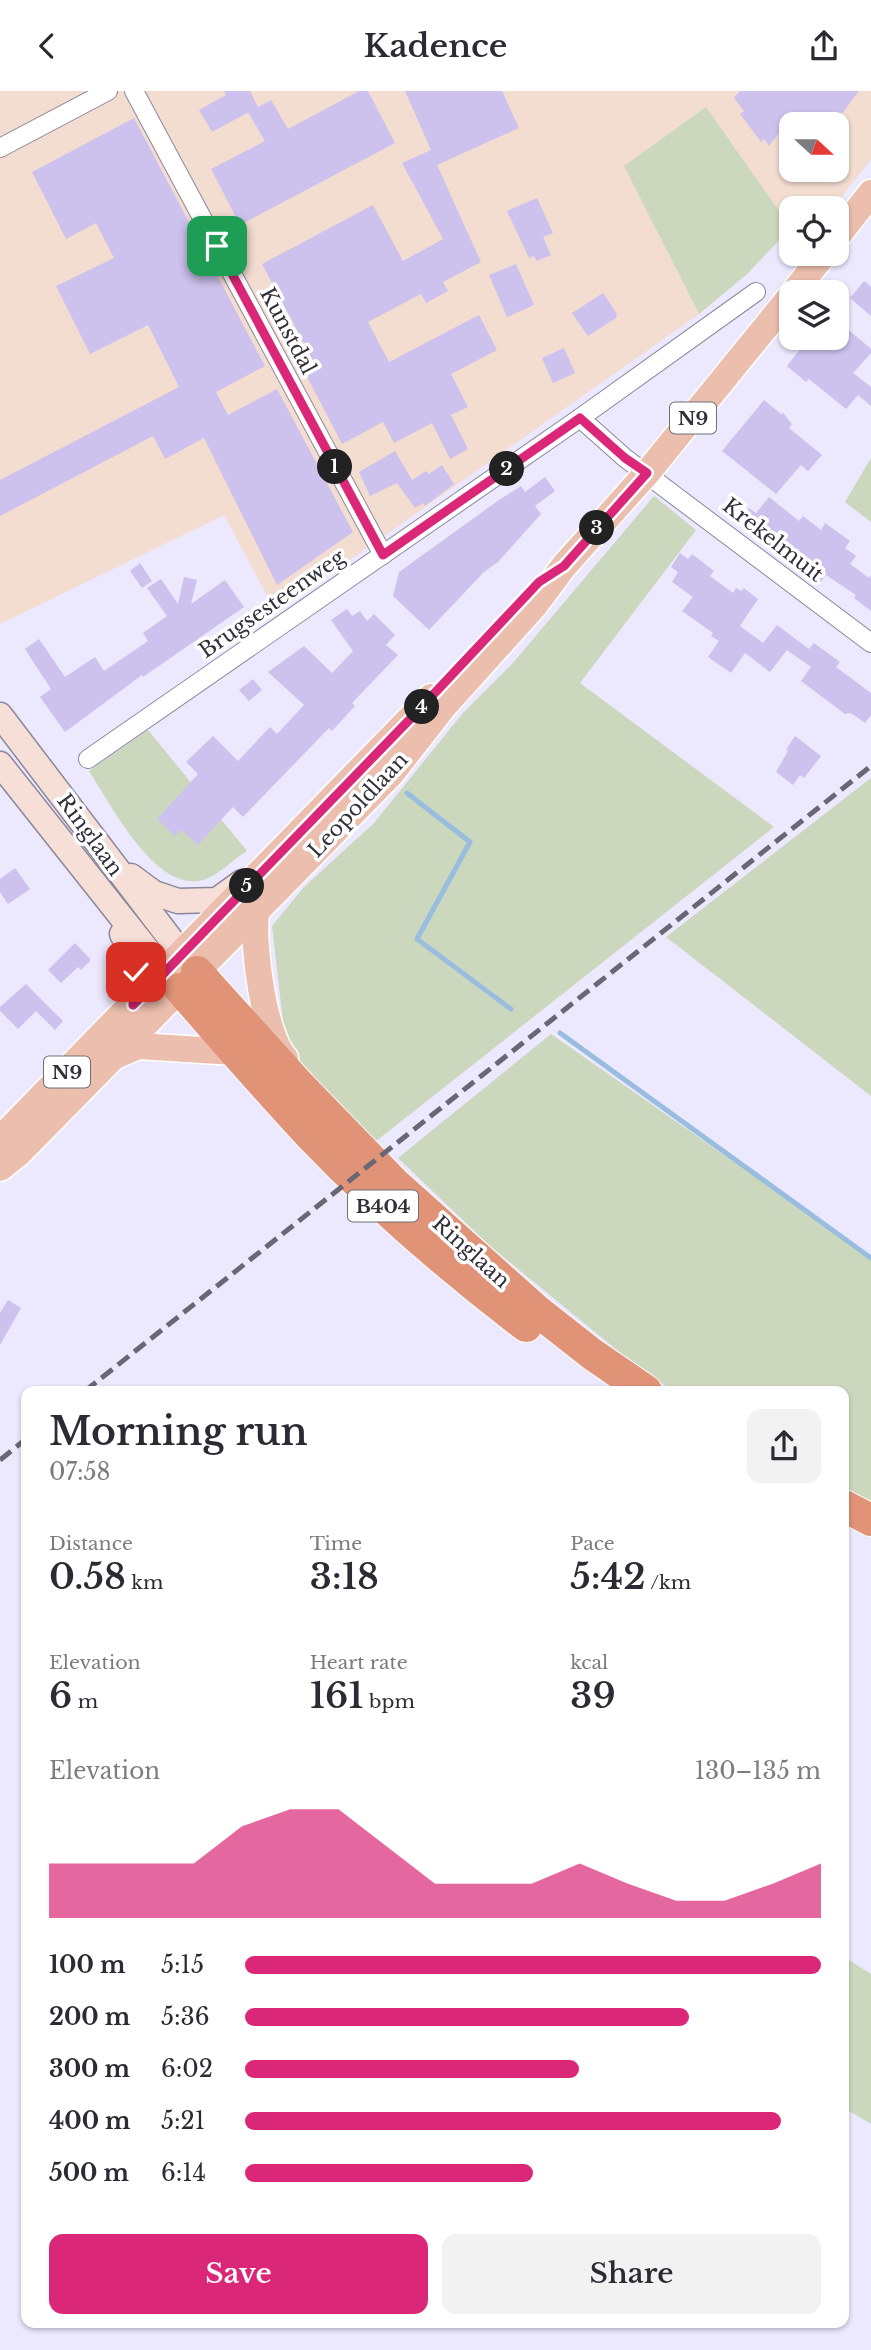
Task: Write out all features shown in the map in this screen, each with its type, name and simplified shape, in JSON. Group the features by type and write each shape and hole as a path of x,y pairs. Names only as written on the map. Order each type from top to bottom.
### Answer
{"highway":[{"name":"Ringlaan","path":"181,972 234,1052 334,1159 428,1247 521,1322 609,1386"},
{"name":"Ringlaan","path":"181,972 300,1086 394,1182 536,1310 639,1386"},
{"path":"849,1509 871,1520"},
{"path":"849,1530 871,1541"}],"main road":[{"path":"849,221 871,193"},
{"path":"803,280 815,266"},
{"name":"Leopoldlaan","path":"0,1139 133,1005 256,914 391,774 444,706 535,605 564,566 647,473 779,311"},
{"name":"Leopoldlaan","path":"0,1168 19,1153 114,1056 259,874 457,671 539,582 564,566"},
{"name":"Ringlaan","path":"0,715 105,851 181,972"},
{"name":"Ringlaan","path":"0,764 115,910 181,972"},
{"path":"105,851 132,877 154,893 178,901 217,900 259,874"},
{"path":"115,910 122,935 133,952 136,972 133,1005"},
{"path":"256,914 255,944 270,1033 277,1050 298,1071 300,1086"},
{"path":"114,1056 138,1046 234,1052"}],"street":[{"path":"0,148 108,91"},
{"name":"Kunstdal","path":"134,91 383,555"},
{"name":"Brugsesteenweg","path":"88,759 580,418 756,292"},
{"name":"Krekelmuit","path":"580,418 625,458 871,643"}],"shaded area":[{"path":"0,91 871,91 871,159 842,196 779,196 779,211 706,107 624,166 699,314 276,612 224,515 0,624"}],"green space":[{"path":"706,107 779,211 779,241 746,275 699,314 624,166"},
{"path":"871,458 871,522 845,502"},
{"path":"654,496 696,530 580,683 774,827 375,1142 290,1052 283,1022 272,926 304,887 374,823 463,713 512,664"},
{"path":"148,730 247,851 206,879 188,881 170,874 153,861 137,844 89,771"},
{"path":"871,778 871,1096 666,937"},
{"path":"551,1034 871,1258 871,1504 849,1493 849,1386 666,1386 635,1365 490,1246 398,1158"},
{"path":"849,1960 871,1974 871,2124 849,2111"}],"building":[{"path":"224,91 250,91 258,107 271,100 288,129 359,91 368,91 395,143 240,225 211,169 265,141 248,112 212,132 199,110 226,95"},
{"path":"405,91 502,91 519,128 437,165 481,262 443,282 448,291 426,303 421,294 368,322 389,362 479,315 497,350 451,374 468,407 451,415 468,449 450,459 432,423 394,443 383,422 342,444 303,369 315,364 262,264 373,205 403,261 443,239 402,163 431,150"},
{"path":"740,91 859,91 843,112 779,112 779,133 769,146 764,139 761,142 740,114 744,111 734,98"},
{"path":"134,118 265,366 216,392 228,415 277,389 353,532 277,585 204,438 165,459 153,436 0,516 0,480 179,387 148,325 90,354 56,286 114,258 96,223 66,239 32,172"},
{"path":"537,198 553,233 543,237 551,255 537,261 534,256 529,258 507,211"},
{"path":"516,264 534,305 507,317 489,275"},
{"path":"864,281 871,287 871,316 850,298"},
{"path":"603,293 617,314 616,318 588,336 572,313"},
{"path":"849,330 871,349 871,353 853,373 871,387 871,406 858,395 846,409 809,379 806,382 787,366 800,350 849,350"},
{"path":"564,348 575,373 553,383 542,358"},
{"path":"764,400 783,413 792,424 789,428 822,455 808,471 801,465 776,494 722,451"},
{"path":"395,451 412,480 426,471 429,474 442,465 454,484 425,506 423,503 415,508 397,483 370,496 359,472"},
{"path":"545,477 555,491 535,506 541,514 498,562 484,572 429,630 393,596 399,572 499,500 521,486 525,492"},
{"path":"769,497 799,521 803,516 821,530 825,523 850,541 845,548 856,556 850,564 869,578 871,575 871,611 854,598 856,595 826,575 818,585 753,537 756,532 740,520 749,508 756,513"},
{"path":"680,553 688,559 692,554 714,571 710,576 733,593 736,588 741,591 744,588 758,599 740,626 763,643 777,625 809,649 814,643 840,662 836,667 871,693 871,715 865,723 851,713 845,714 801,681 811,667 787,650 770,672 745,653 731,673 708,657 719,641 711,636 713,633 682,611 693,597 672,582 678,572 671,567"},
{"path":"140,563 152,581 142,588 130,571"},
{"path":"184,577 197,580 191,604 225,580 244,607 143,677 142,675 65,732 40,697 51,689 25,649 39,639 65,677 95,657 104,671 148,641 143,633 167,616 147,588 161,579 178,604"},
{"path":"347,609 352,616 360,611 367,621 374,614 395,635 386,645 398,655 352,703 355,706 332,731 329,728 243,817 233,807 198,845 181,830 175,836 157,819 198,774 186,762 213,736 238,761 270,727 277,734 304,705 268,672 304,646 332,673 353,651 331,620"},
{"path":"253,679 262,690 249,701 239,690"},
{"path":"795,736 821,756 804,778 800,775 793,785 776,772"},
{"path":"15,868 30,889 8,904 0,892 0,879"},
{"path":"75,943 91,960 81,970 78,967 61,983 48,970"},
{"path":"26,984 63,1021 55,1030 36,1011 18,1029 0,1011 0,1007"},
{"path":"8,1300 21,1308 0,1345 0,1313"}],"waterway":[{"path":"407,793 470,842 417,939 511,1009"},
{"path":"560,1033 871,1258"}],"railway":[{"path":"91,1386 871,766"},
{"path":"0,1460 21,1443"}],"route":[{"path":"136,972 133,1005 539,582 564,566 647,473 625,458 580,418 383,555 217,246"}]}
